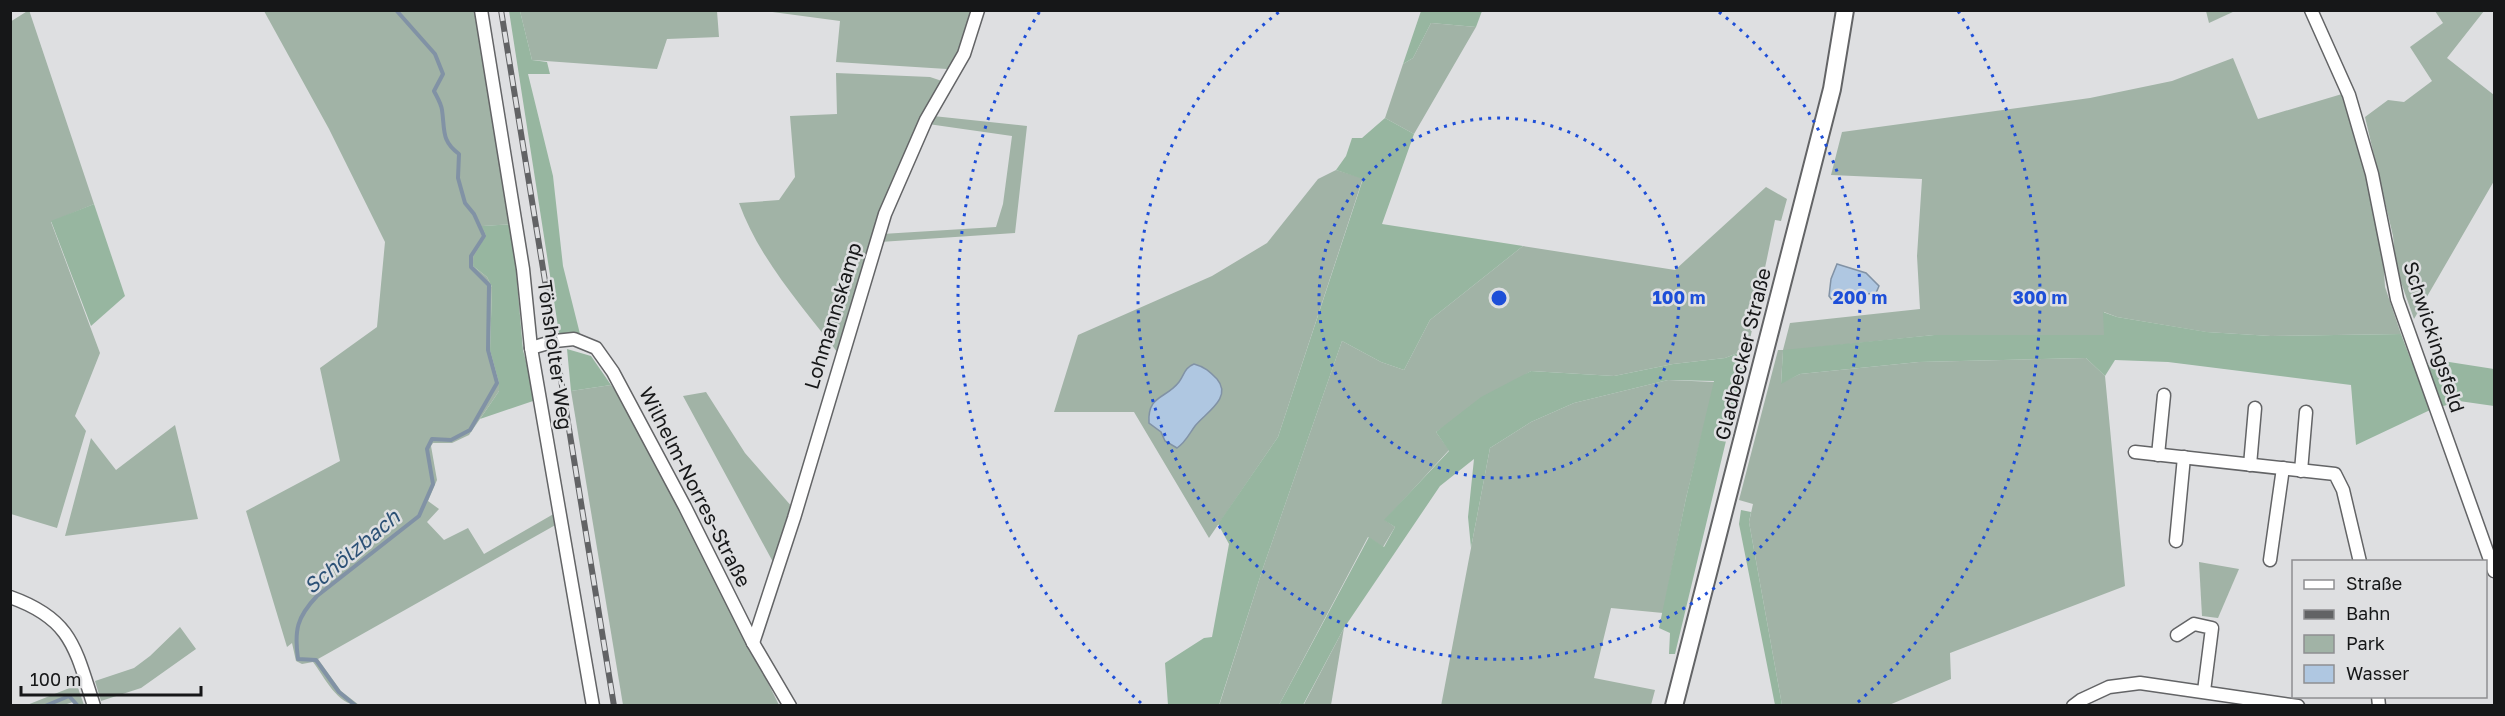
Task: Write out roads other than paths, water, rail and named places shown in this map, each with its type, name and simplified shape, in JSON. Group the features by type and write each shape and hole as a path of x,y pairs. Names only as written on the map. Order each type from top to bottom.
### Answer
{"main road":[{"name":"Gladbecker Straße","path":"1674,705 1830,100 1845,10"}],"street":[{"name":"Tönsholter Weg","path":"481,10 523,269 531,348 593,705"},
{"name":"Lohmannskamp","path":"753,644 794,518 885,214 926,120 964,54 978,10"},
{"name":"Schwickingsfeld","path":"2311,10 2349,96 2372,174 2397,298 2494,571"},
{"name":"Wilhelm-Norres-Straße","path":"531,348 555,341 574,339 596,348 613,372 679,496 753,644 789,705"},
{"path":"2158,455 2164,395"},
{"path":"2250,465 2255,408"},
{"path":"2301,471 2306,412"},
{"path":"2135,452 2335,474 2343,490 2360,560"},
{"path":"2176,541 2184,458"},
{"path":"2270,560 2283,468"},
{"path":"10,597 30,604 54,619 71,639 94,705"},
{"path":"2177,635 2194,624 2212,628 2204,691"},
{"path":"2073,705 2109,687 2140,683 2298,705"}],"water":[{"path":"1837,264 1866,273 1879,286 1876,293 1867,294 1862,300 1832,300 1829,296 1831,279"},
{"path":"1194,364 1201,366 1217,379 1222,393 1216,405 1177,448 1165,441 1161,432 1149,423 1149,414 1154,402 1174,387 1186,369"}],"waterway":[{"name":"Schölzbach","path":"356,706 339,692 316,660 298,659 296,640 298,624 317,596 419,516 433,484 427,449 432,439 451,440 470,430 497,383 488,350 489,285 471,267 471,256 484,236 474,214 465,203 458,178 459,154 449,144 445,135 441,107 434,91 443,74 435,54 396,10"},
{"path":"45,706 69,696 78,706"}],"railway":[{"path":"501,10 614,706"}]}
